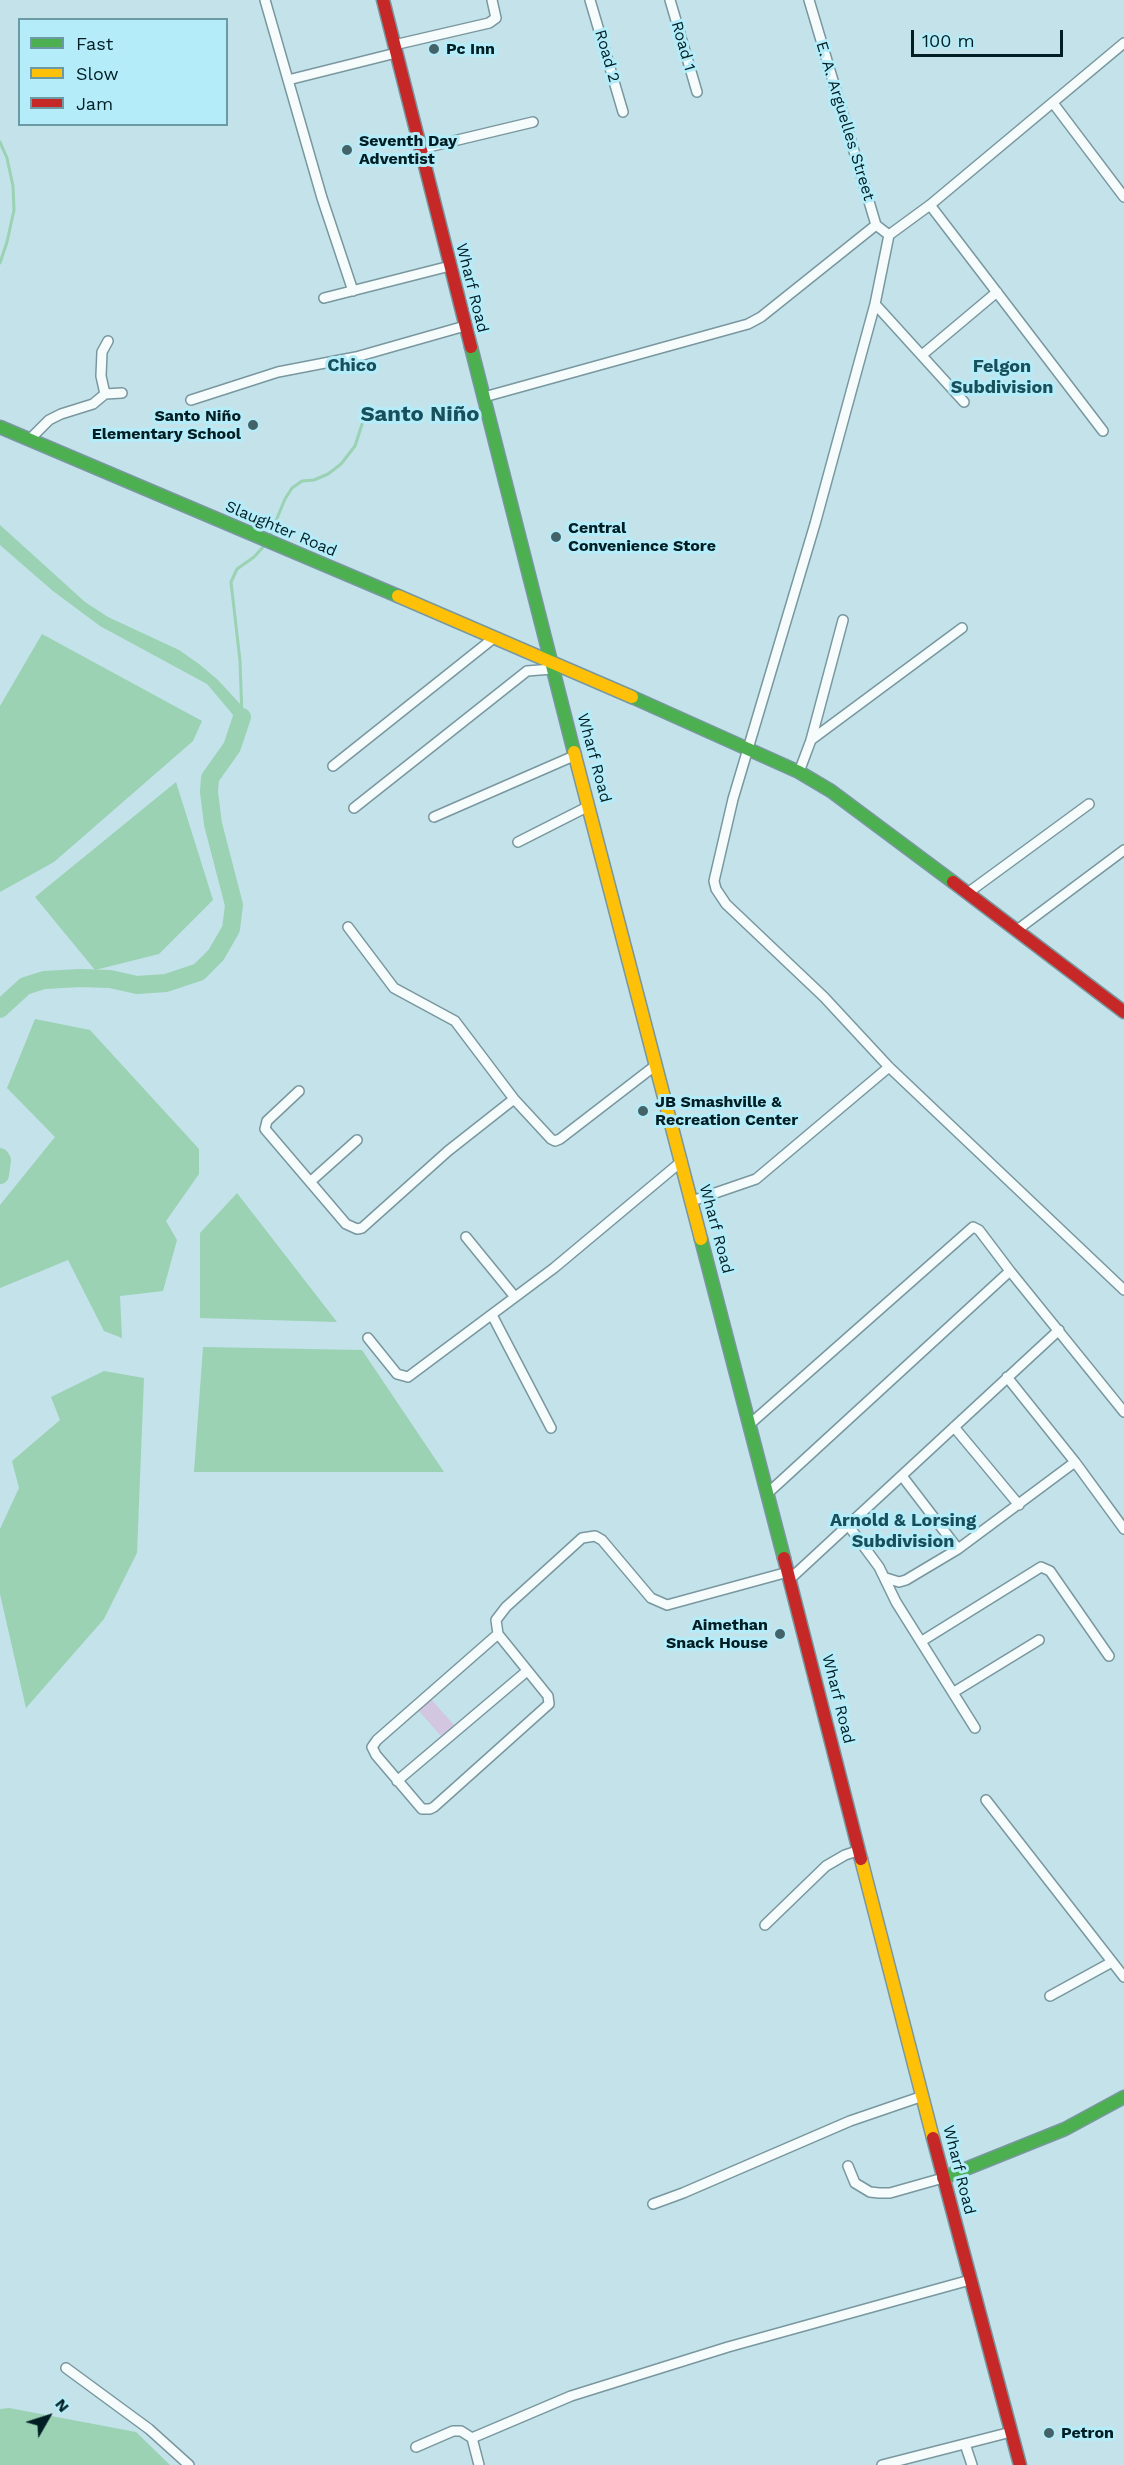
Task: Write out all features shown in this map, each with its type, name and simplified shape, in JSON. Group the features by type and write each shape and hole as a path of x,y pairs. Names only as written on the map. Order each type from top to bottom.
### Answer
{"main road":[{"name":"Wharf Road","path":"383,0 551,665 682,1161 943,2178 1011,2432 1017,2463"},
{"name":"Slaughter Road","path":"0,427 495,638 551,665 799,772 839,797 969,892 1124,1012"},
{"path":"943,2178 1065,2129 1124,2097"}],"street":[{"path":"265,0 353,291"},
{"path":"288,80 489,23 495,18 492,0"},
{"name":"Road 2","path":"590,0 623,112"},
{"name":"Road 1","path":"670,0 697,92"},
{"name":"E. A. Arguelles Street","path":"809,0 876,225"},
{"path":"1124,45 930,205 889,235 875,303 814,524 733,799 714,881 716,889 726,904 824,997 889,1067 1124,1290"},
{"path":"1053,103 1124,197"},
{"path":"420,149 533,122"},
{"path":"930,205 1103,431"},
{"path":"484,397 748,324 767,312 876,225 889,235"},
{"path":"324,298 450,266"},
{"path":"922,355 998,292"},
{"path":"875,303 964,402"},
{"path":"190,400 278,372 356,357 465,326"},
{"path":"105,394 101,376 102,352 108,341"},
{"path":"29,440 49,420 93,404 105,394 122,393"},
{"path":"799,772 811,740 843,620"},
{"path":"811,740 962,628"},
{"path":"333,766 495,638"},
{"path":"354,808 527,671 551,665"},
{"path":"434,817 576,755"},
{"path":"969,892 1089,804"},
{"path":"518,842 589,806"},
{"path":"1017,930 1124,849"},
{"path":"348,927 394,988 455,1022 514,1099 546,1136 555,1141 656,1065"},
{"path":"692,1201 756,1179 889,1067"},
{"path":"300,1091 267,1121 265,1129 346,1224 353,1229 362,1228 448,1151 514,1099"},
{"path":"310,1182 357,1140"},
{"path":"368,1338 397,1374 408,1377 515,1298 682,1161"},
{"path":"750,1424 973,1227 979,1230 1010,1271 1121,1401 1124,1413"},
{"path":"466,1237 515,1298"},
{"path":"768,1493 1010,1271"},
{"path":"492,1315 551,1428"},
{"path":"498,1634 374,1744 373,1751 422,1809 434,1807 549,1704 548,1696 498,1634 496,1620 506,1607 582,1538 595,1536 602,1540 651,1598 659,1604 667,1605 789,1575 902,1476 1059,1330"},
{"path":"1007,1377 1124,1528"},
{"path":"954,1427 1019,1506"},
{"path":"886,1578 899,1582 906,1580 958,1549 1019,1506 1075,1462"},
{"path":"902,1476 958,1549"},
{"path":"848,1525 886,1578 892,1594 975,1728"},
{"path":"922,1641 1041,1567 1050,1570 1109,1656"},
{"path":"954,1692 1039,1640"},
{"path":"398,1781 528,1671"},
{"path":"986,1800 1124,1977"},
{"path":"765,1924 826,1866 845,1855 860,1850"},
{"path":"1050,1996 1112,1962"},
{"path":"653,2204 850,2121 923,2096"},
{"path":"848,2166 855,2183 870,2192 890,2193 943,2178"},
{"path":"472,2439 571,2396 728,2347 970,2280"},
{"path":"66,2368 149,2429 189,2465"},
{"path":"416,2446 457,2430 472,2439 480,2465"},
{"path":"882,2465 1011,2432"},
{"path":"965,2444 972,2465"}],"shaded area":[{"path":"0,525 85,602 108,617 179,650 199,664 218,680 242,706 240,723 207,684 100,626 53,591 0,545"},
{"path":"42,634 202,721 193,741 54,862 0,892 0,706"},
{"path":"176,782 213,900 159,954 95,970 35,897"},
{"path":"35,1019 90,1030 199,1149 199,1174 166,1221 177,1240 163,1291 120,1296 122,1338 104,1331 68,1260 0,1288 0,1205 55,1137 7,1088"},
{"path":"237,1193 337,1322 200,1318 200,1233"},
{"path":"203,1347 362,1350 444,1472 194,1472"},
{"path":"104,1371 144,1378 137,1553 104,1619 26,1708 0,1594 0,1529 19,1488 12,1461 60,1420 51,1397"},
{"path":"431,1699 454,1725 441,1736 418,1710"},
{"path":"9,2408 136,2432 170,2465 0,2465 0,2409"}],"waterway":[{"path":"0,142 7,158 13,186 14,210 0,263"},
{"path":"271,533 292,488 302,481 314,480 328,474 341,464 355,446 368,406"},
{"path":"242,717 240,661 231,582 237,569 254,557 264,546"},
{"path":"0,1009 25,986 44,980 81,978 110,979 137,985 166,983 199,972 216,955 231,929 234,905 213,824 209,792 210,778 232,747 242,717"},
{"path":"0,1157 2,1160 0,1175"}],"traffic: fast":[{"path":"471,347 574,752"},
{"path":"0,427 398,596"},
{"path":"632,697 799,772 831,791 953,882"},
{"path":"701,1239 784,1558"},
{"path":"943,2178 1065,2129 1124,2097"}],"traffic: slow":[{"path":"398,596 632,697"},
{"path":"574,752 701,1239"},
{"path":"861,1859 933,2138"}],"traffic: jam":[{"path":"383,0 471,347"},
{"path":"953,882 1124,1012"},
{"path":"784,1558 861,1859"},
{"path":"933,2138 1020,2465"}],"place":[{"name":"Pc Inn","path":"434,49"},
{"name":"Seventh Day Adventist","path":"347,150"},
{"name":"Santo Niño Elementary School","path":"253,425"},
{"name":"Central Convenience Store","path":"556,537"},
{"name":"JB Smashville & Recreation Center","path":"643,1111"},
{"name":"Aimethan Snack House","path":"780,1634"},
{"name":"Petron","path":"1049,2433"}],"district":[{"name":"Chico","path":"352,366"},
{"name":"Felgon Subdivision","path":"1002,377"},
{"name":"Santo Niño","path":"420,415"},
{"name":"Arnold & Lorsing Subdivision","path":"903,1531"}]}
